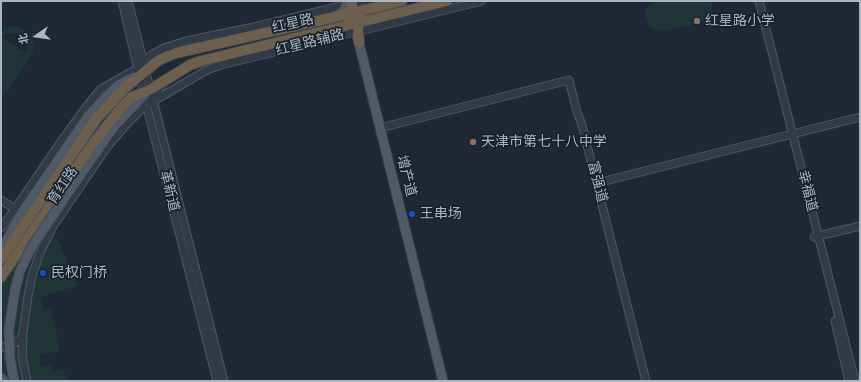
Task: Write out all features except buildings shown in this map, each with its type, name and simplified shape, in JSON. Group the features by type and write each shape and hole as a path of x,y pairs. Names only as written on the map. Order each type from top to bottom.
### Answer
{"highway":[{"name":"红星路","path":"142,69 176,53 402,1"},
{"name":"红星路","path":"148,97 169,77 190,65 209,59 338,28 346,23 355,12 447,1"},
{"path":"355,12 361,42"},
{"name":"育红路","path":"1,277 86,142 97,118 142,69"},
{"name":"育红路","path":"1,259 86,142 126,102 148,97"}],"main road":[{"name":"增产道","path":"361,42 443,381"},
{"name":"增产道","path":"382,127 447,381"},
{"path":"19,381 14,352 14,331 16,310 21,290 34,250 41,234 86,142"},
{"path":"1,247 8,238 22,212 86,142"},
{"path":"14,381 10,358 9,337 12,305 23,264 31,248 41,234"},
{"path":"1,378 4,381"}],"street":[{"path":"122,1 142,69"},
{"path":"128,1 148,97"},
{"name":"红星路辅路","path":"142,69 152,55 164,48 186,40 249,28 355,12 482,1"},
{"name":"幸福道","path":"755,1 855,381"},
{"name":"幸福道","path":"759,1 790,133"},
{"name":"红星路辅路","path":"148,97 214,67 355,12"},
{"name":"育红路","path":"1,228 69,130 94,97 102,89 142,69"},
{"name":"富强道","path":"382,127 569,80 597,183 646,381"},
{"name":"育红路","path":"27,381 22,353 25,312 31,281 42,250 54,226 107,147 148,97"},
{"name":"革新道","path":"148,97 217,381"},
{"name":"革新道","path":"148,97 224,381"},
{"path":"597,183 860,116"},
{"path":"1,200 15,209"},
{"path":"816,237 860,226"},
{"name":"幸福道","path":"816,237 849,381"},
{"path":"1,348 19,341 23,333"},
{"path":"1,344 13,344 17,346 22,353"}],"green space":[{"path":"710,1 713,6 711,17 704,22 660,32 650,27 644,12 653,2"},
{"path":"10,26 19,27 31,35 33,51 32,55 6,93 1,97 1,88 26,52 27,47 26,39 20,34 8,33 1,38 1,30"},
{"path":"3,37 25,52 2,86 1,40"},
{"path":"13,224 57,238 78,286 40,297 43,310 51,308 60,350 39,355 41,367 52,365 54,371 62,369 69,381 1,381 1,240"}],"place":[{"name":"红星路小学","path":"697,21"},
{"name":"天津市第七十八中学","path":"473,142"},
{"name":"王串场","path":"412,214"},
{"name":"民权门桥","path":"43,273"}]}
